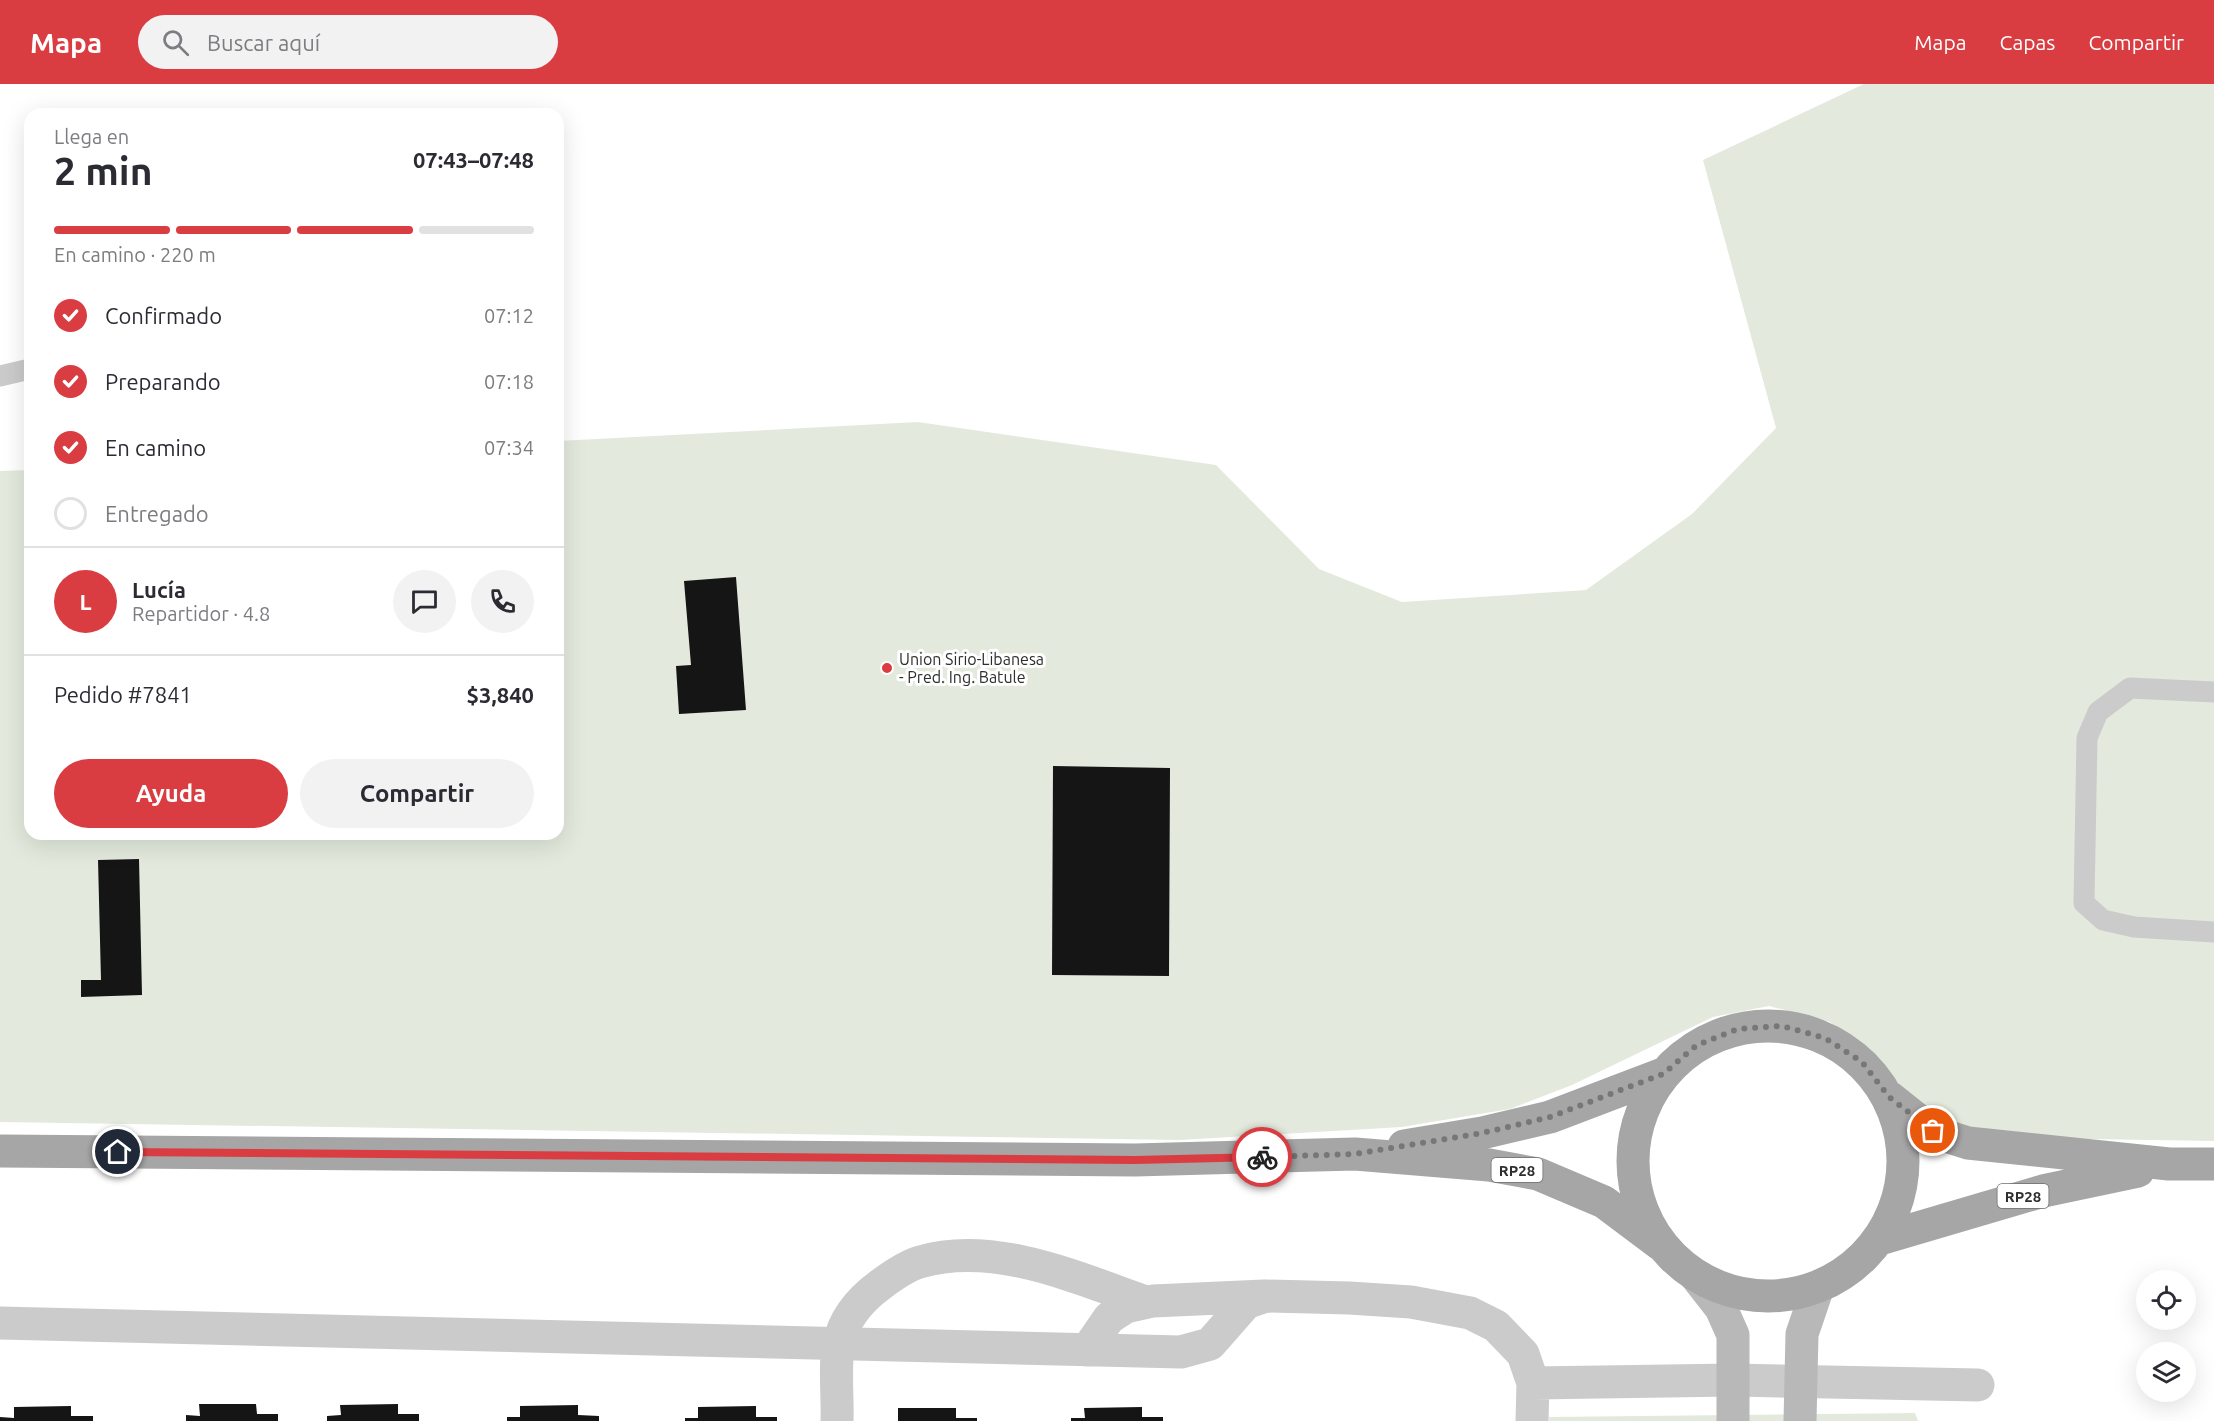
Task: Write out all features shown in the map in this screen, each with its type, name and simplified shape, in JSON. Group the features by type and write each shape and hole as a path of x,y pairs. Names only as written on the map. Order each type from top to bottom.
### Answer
{"main road":[{"name":"RP28","path":"1355,1154 1482,1133 1550,1117 1663,1074 1697,1045 1707,1041 1738,1029 1782,1026 1825,1038 1862,1062 1889,1097 1933,1131 1968,1143 2169,1164 2214,1164"},
{"name":"RP28","path":"1660,1244 1639,1204 1631,1158 1640,1114 1663,1074"},
{"name":"RP28","path":"0,1151 1135,1160 1355,1154 1489,1165 1538,1174 1604,1202 1660,1244 1676,1262 1696,1276 1735,1292 1776,1296 1818,1287 1852,1268 1880,1239 1897,1206 1905,1169 1902,1133 1889,1097"},
{"name":"RP28","path":"1880,1239 2043,1191 2169,1164"},
{"path":"1696,1276 1721,1308 1733,1335 1733,1421"},
{"path":"1800,1421 1802,1334 1818,1287"}],"street":[{"path":"837,1421 838,1345 845,1323 867,1294 883,1282 919,1262 960,1256 984,1256 1036,1264 1146,1302"},
{"path":"0,1323 1181,1352 1210,1344 1246,1303 1266,1296"},
{"path":"1087,1350 1108,1318 1126,1307 1146,1302 1266,1296 1411,1302 1470,1313 1496,1326 1523,1354 1533,1383 1532,1421"},
{"path":"1533,1383 1734,1380 1978,1384"}],"lane":[{"path":"0,376 24,370"},
{"path":"2214,692 2130,688 2098,712 2087,738 2084,903 2103,920 2134,927 2214,932"}],"shaded area":[{"path":"1864,84 2214,84 2214,1141 2088,1139 1964,1130 1908,1096 1884,1065 1830,1022 1769,1006 1713,1017 1572,1085 1510,1109 1402,1127 1180,1140 0,1122 0,471 24,470 24,840 564,840 564,441 918,422 1216,465 1319,569 1402,602 1586,590 1692,514 1776,428 1703,160"},
{"path":"1915,1413 1918,1421 1549,1421 1549,1417"}],"building":[{"path":"736,577 746,710 679,714 676,666 691,665 684,581"},
{"path":"1053,766 1170,768 1169,976 1052,975"},
{"path":"139,859 142,995 81,997 81,980 101,980 98,860"},
{"path":"199,1404 256,1404 257,1414 278,1414 278,1421 186,1421 186,1415 200,1416"},
{"path":"398,1404 398,1414 419,1414 419,1421 327,1421 327,1416 341,1415 340,1405"},
{"path":"578,1405 578,1415 599,1416 599,1421 507,1421 507,1417 520,1417 520,1406"},
{"path":"71,1406 71,1416 93,1416 93,1421 0,1421 0,1417 14,1418 14,1407"},
{"path":"756,1406 756,1417 777,1417 777,1421 685,1421 685,1418 698,1418 698,1407"},
{"path":"1142,1407 1142,1417 1163,1417 1163,1421 1071,1421 1071,1418 1085,1418 1084,1408"},
{"path":"898,1408 956,1408 956,1418 977,1418 977,1421 898,1421"}],"way so far":[{"path":"1262,1157 1355,1154 1482,1133 1550,1117 1663,1074 1697,1045 1738,1029 1782,1026 1825,1038 1862,1062 1889,1097 1933,1131"}],"place":[{"name":"Union Sirio-Libanesa - Pred. Ing. Batule","path":"887,668"}],"route":[{"path":"118,1152 1135,1160 1262,1157"}]}
